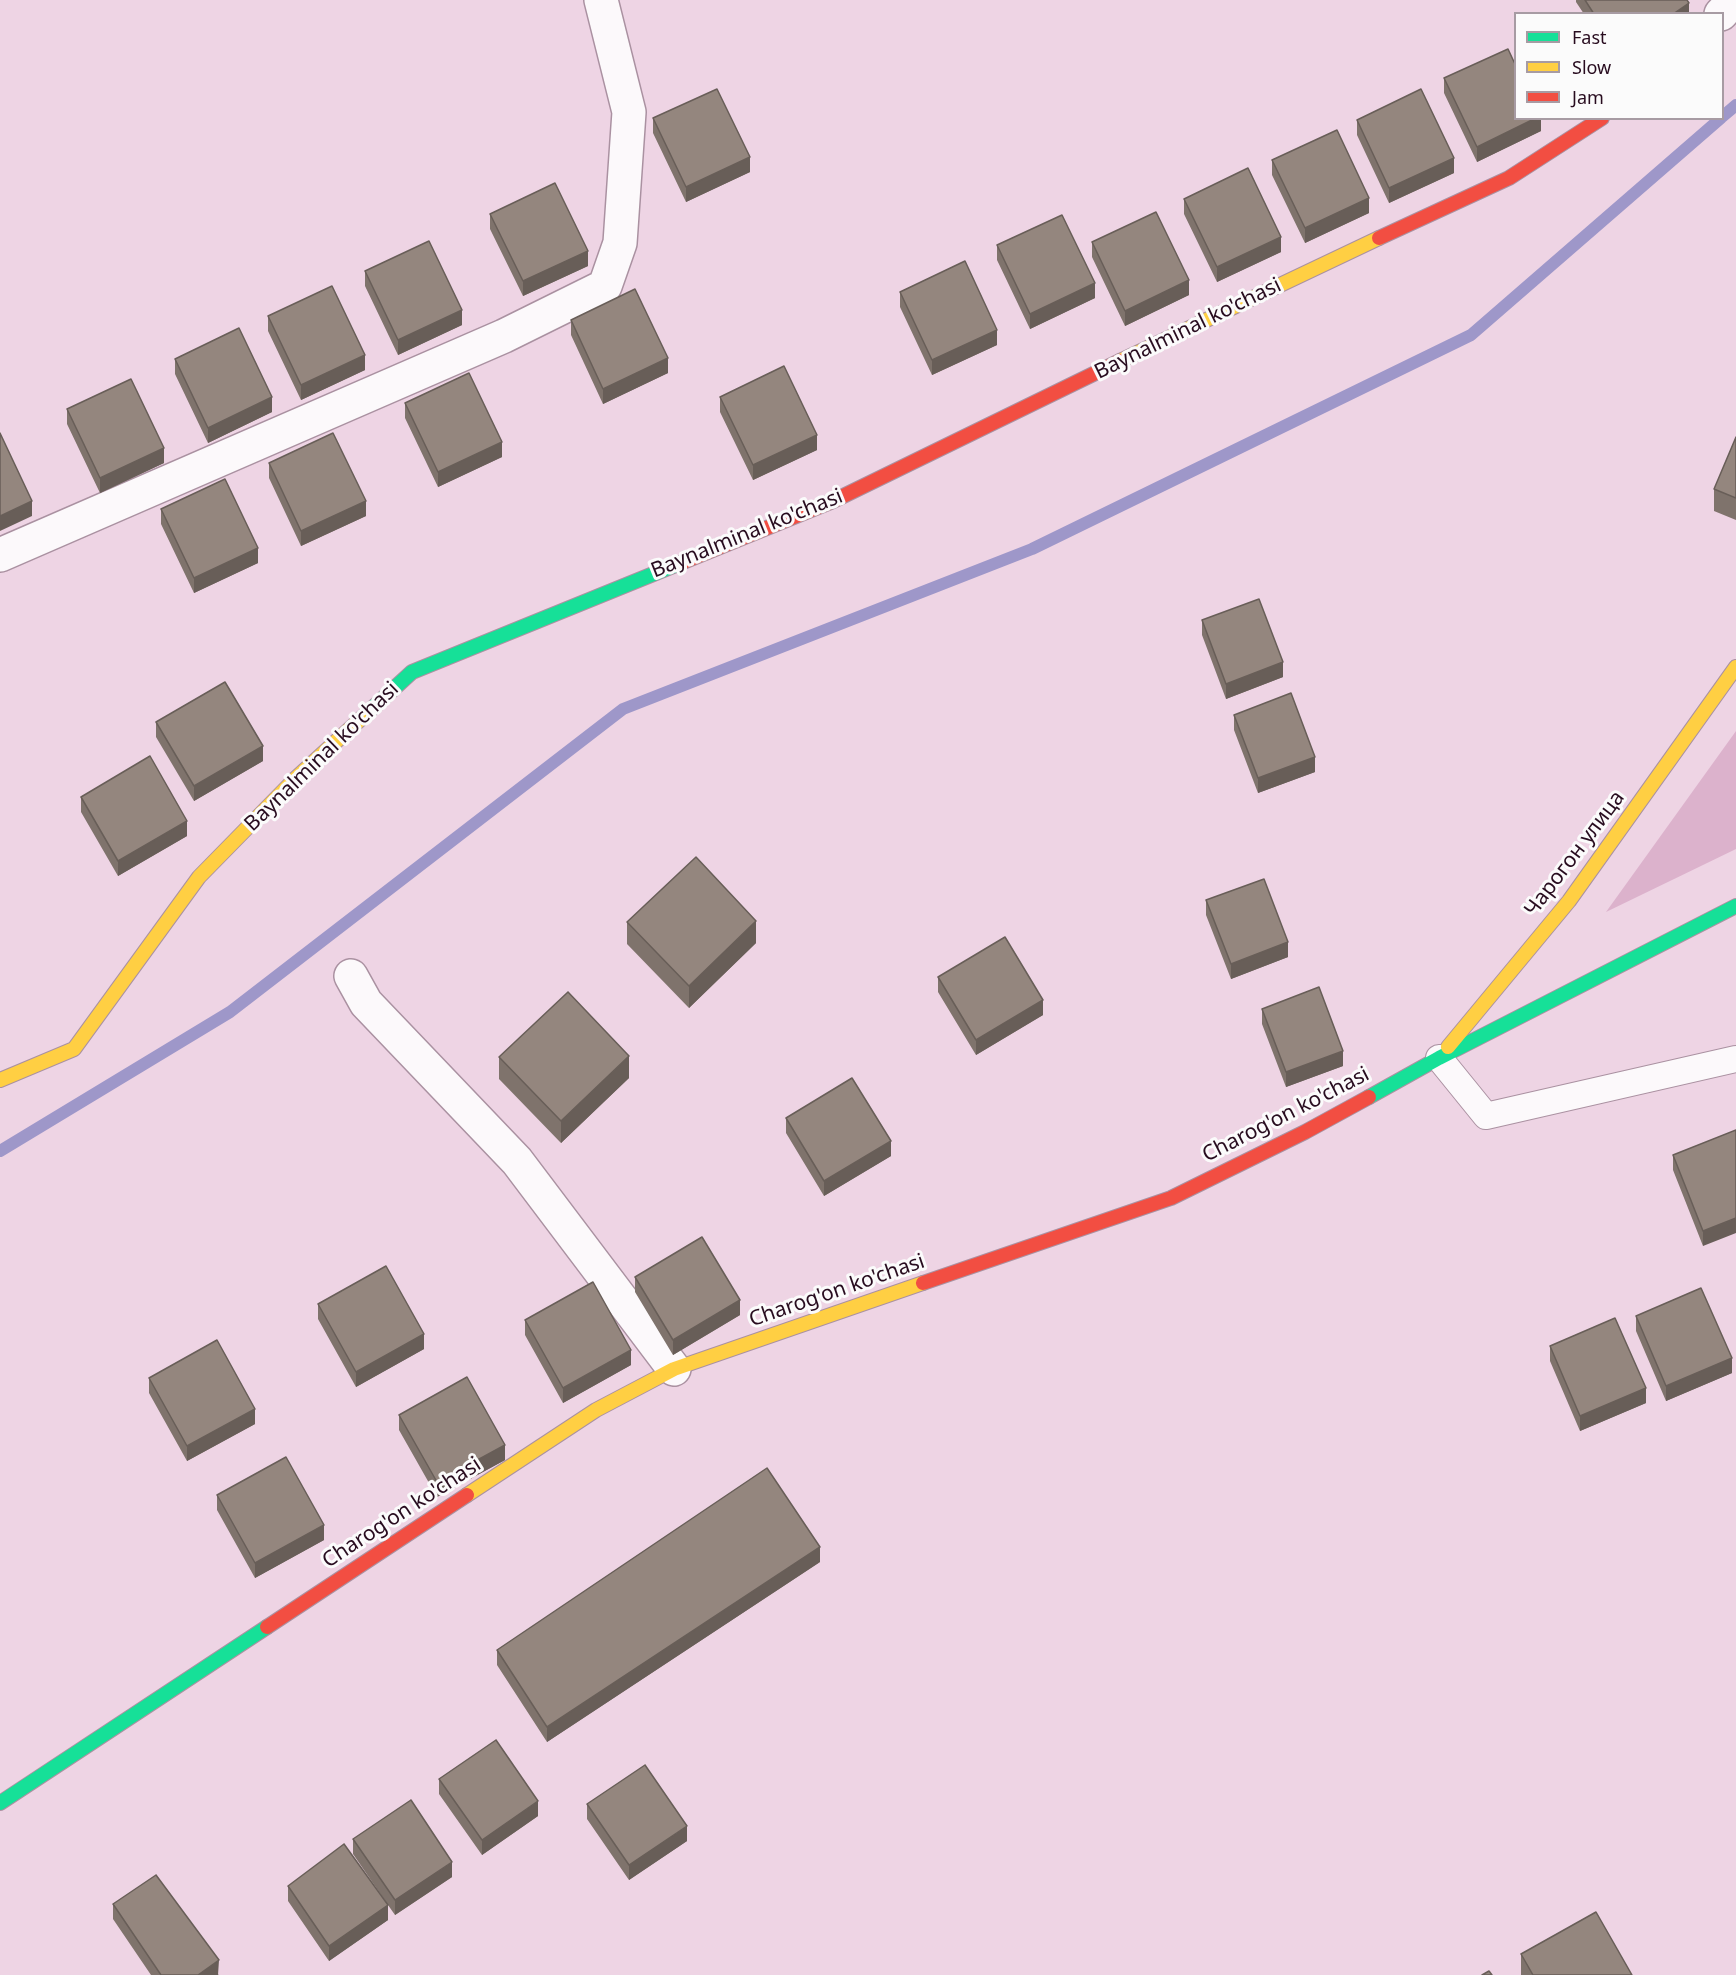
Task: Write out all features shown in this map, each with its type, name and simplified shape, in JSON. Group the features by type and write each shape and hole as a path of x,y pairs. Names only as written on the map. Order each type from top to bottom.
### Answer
{"main road":[{"name":"Baynalminal ko'chasi","path":"0,1080 74,1049 199,877 295,779 412,672 833,501 1248,299 1509,178 1599,120"},
{"name":"Чарогон улица","path":"1439,1058 1569,901 1736,667"},
{"name":"Charog'on ko'chasi","path":"0,1803 596,1410 674,1369 1171,1198 1305,1132 1439,1058 1736,906"}],"street":[{"path":"0,555 504,336 605,286 620,243 629,112 601,0"},
{"path":"1723,12 1734,0"},
{"path":"351,976 366,1003 517,1161 674,1369"}],"lane":[{"path":"1439,1058 1486,1116 1736,1059"}],"shaded area":[{"path":"1736,731 1736,849 1606,912"}],"building":[{"path":"1585,0 1687,0 1689,3 1676,12 1593,12"},
{"path":"1508,49 1514,62 1514,120 1532,120 1477,147 1444,78"},
{"path":"717,89 750,157 686,187 653,118"},
{"path":"1421,89 1454,158 1389,188 1357,120"},
{"path":"1337,130 1369,198 1305,228 1272,160"},
{"path":"1248,168 1281,237 1217,267 1184,199"},
{"path":"555,183 588,251 523,281 490,214"},
{"path":"1156,212 1189,280 1125,311 1092,242"},
{"path":"1062,215 1095,283 1030,314 997,245"},
{"path":"429,241 462,310 398,340 365,271"},
{"path":"965,261 997,330 932,360 900,292"},
{"path":"332,286 365,355 301,385 268,316"},
{"path":"635,289 668,358 603,389 571,320"},
{"path":"239,328 272,397 208,428 175,359"},
{"path":"784,366 817,435 753,465 720,397"},
{"path":"469,373 502,442 438,472 405,403"},
{"path":"131,379 164,448 100,478 67,409"},
{"path":"0,433 32,501 0,516"},
{"path":"333,433 366,501 301,531 269,463"},
{"path":"1736,437 1736,498 1714,489"},
{"path":"225,479 258,548 194,578 161,509"},
{"path":"1259,599 1283,662 1226,684 1202,620"},
{"path":"225,682 263,746 194,786 156,722"},
{"path":"1291,693 1315,757 1258,778 1234,715"},
{"path":"150,756 187,821 118,861 81,797"},
{"path":"696,857 756,921 689,986 627,922"},
{"path":"1264,879 1288,942 1231,964 1206,900"},
{"path":"1005,937 1043,1000 976,1040 938,977"},
{"path":"1319,987 1343,1051 1286,1072 1262,1009"},
{"path":"568,992 629,1056 561,1121 499,1057"},
{"path":"852,1078 891,1141 824,1181 786,1118"},
{"path":"1736,1130 1736,1218 1703,1231 1673,1155"},
{"path":"702,1237 740,1300 673,1340 635,1277"},
{"path":"386,1266 424,1334 356,1372 318,1304"},
{"path":"593,1282 631,1350 563,1388 525,1320"},
{"path":"1701,1288 1732,1358 1666,1386 1636,1316"},
{"path":"1615,1318 1646,1388 1580,1416 1550,1346"},
{"path":"217,1340 255,1409 187,1446 149,1378"},
{"path":"467,1377 505,1445 437,1482 399,1415"},
{"path":"286,1457 324,1525 255,1563 217,1495"},
{"path":"767,1468 820,1547 547,1727 497,1650"},
{"path":"496,1740 538,1801 482,1840 439,1779"},
{"path":"645,1765 687,1826 629,1865 587,1804"},
{"path":"411,1800 452,1862 395,1900 353,1839"},
{"path":"344,1844 388,1905 329,1946 288,1886"},
{"path":"156,1875 219,1960 198,1975 161,1975 113,1904"},
{"path":"1596,1912 1632,1975 1533,1975 1521,1954"}],"waterway":[{"path":"1724,115 1736,105"},
{"path":"0,1151 230,1012 623,709 1032,549 1471,335 1719,120"}],"traffic: fast":[{"path":"365,715 412,672 678,564"},
{"path":"1369,1097 1439,1058 1736,906"},
{"path":"0,1803 267,1627"}],"traffic: slow":[{"path":"1120,361 1379,238"},
{"path":"1448,1047 1569,901 1736,667"},
{"path":"0,1080 74,1049 199,877 295,779 365,715"},
{"path":"467,1495 596,1410 674,1369 923,1283"}],"traffic: jam":[{"path":"1379,238 1509,178 1599,120"},
{"path":"678,564 833,501 1120,361"},
{"path":"923,1283 1171,1198 1305,1132 1369,1097"},
{"path":"267,1627 467,1495"}]}
